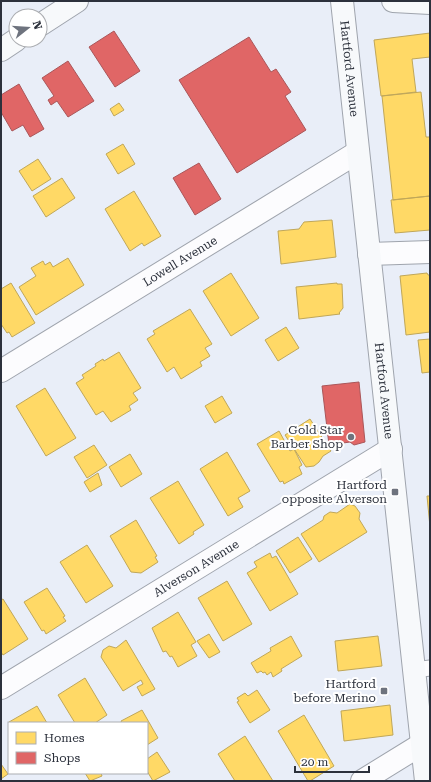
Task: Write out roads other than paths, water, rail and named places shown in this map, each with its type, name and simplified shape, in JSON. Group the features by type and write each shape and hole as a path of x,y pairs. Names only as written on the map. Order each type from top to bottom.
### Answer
{"main road":[{"path":"48,20 77,1"},
{"name":"Hartford Avenue","path":"342,1 390,449 422,669 422,744 426,781"},
{"path":"393,1 430,3"}],"street":[{"name":"Lowell Avenue","path":"1,371 358,152"},
{"path":"369,254 430,252"},
{"name":"Alverson Avenue","path":"1,688 390,449"},
{"path":"362,781 422,744"}],"place":[{"name":"Gold Star Barber Shop","path":"351,437"},
{"name":"Hartford opposite Alverson","path":"395,492"},
{"name":"Hartford before Merino","path":"384,691"}]}
